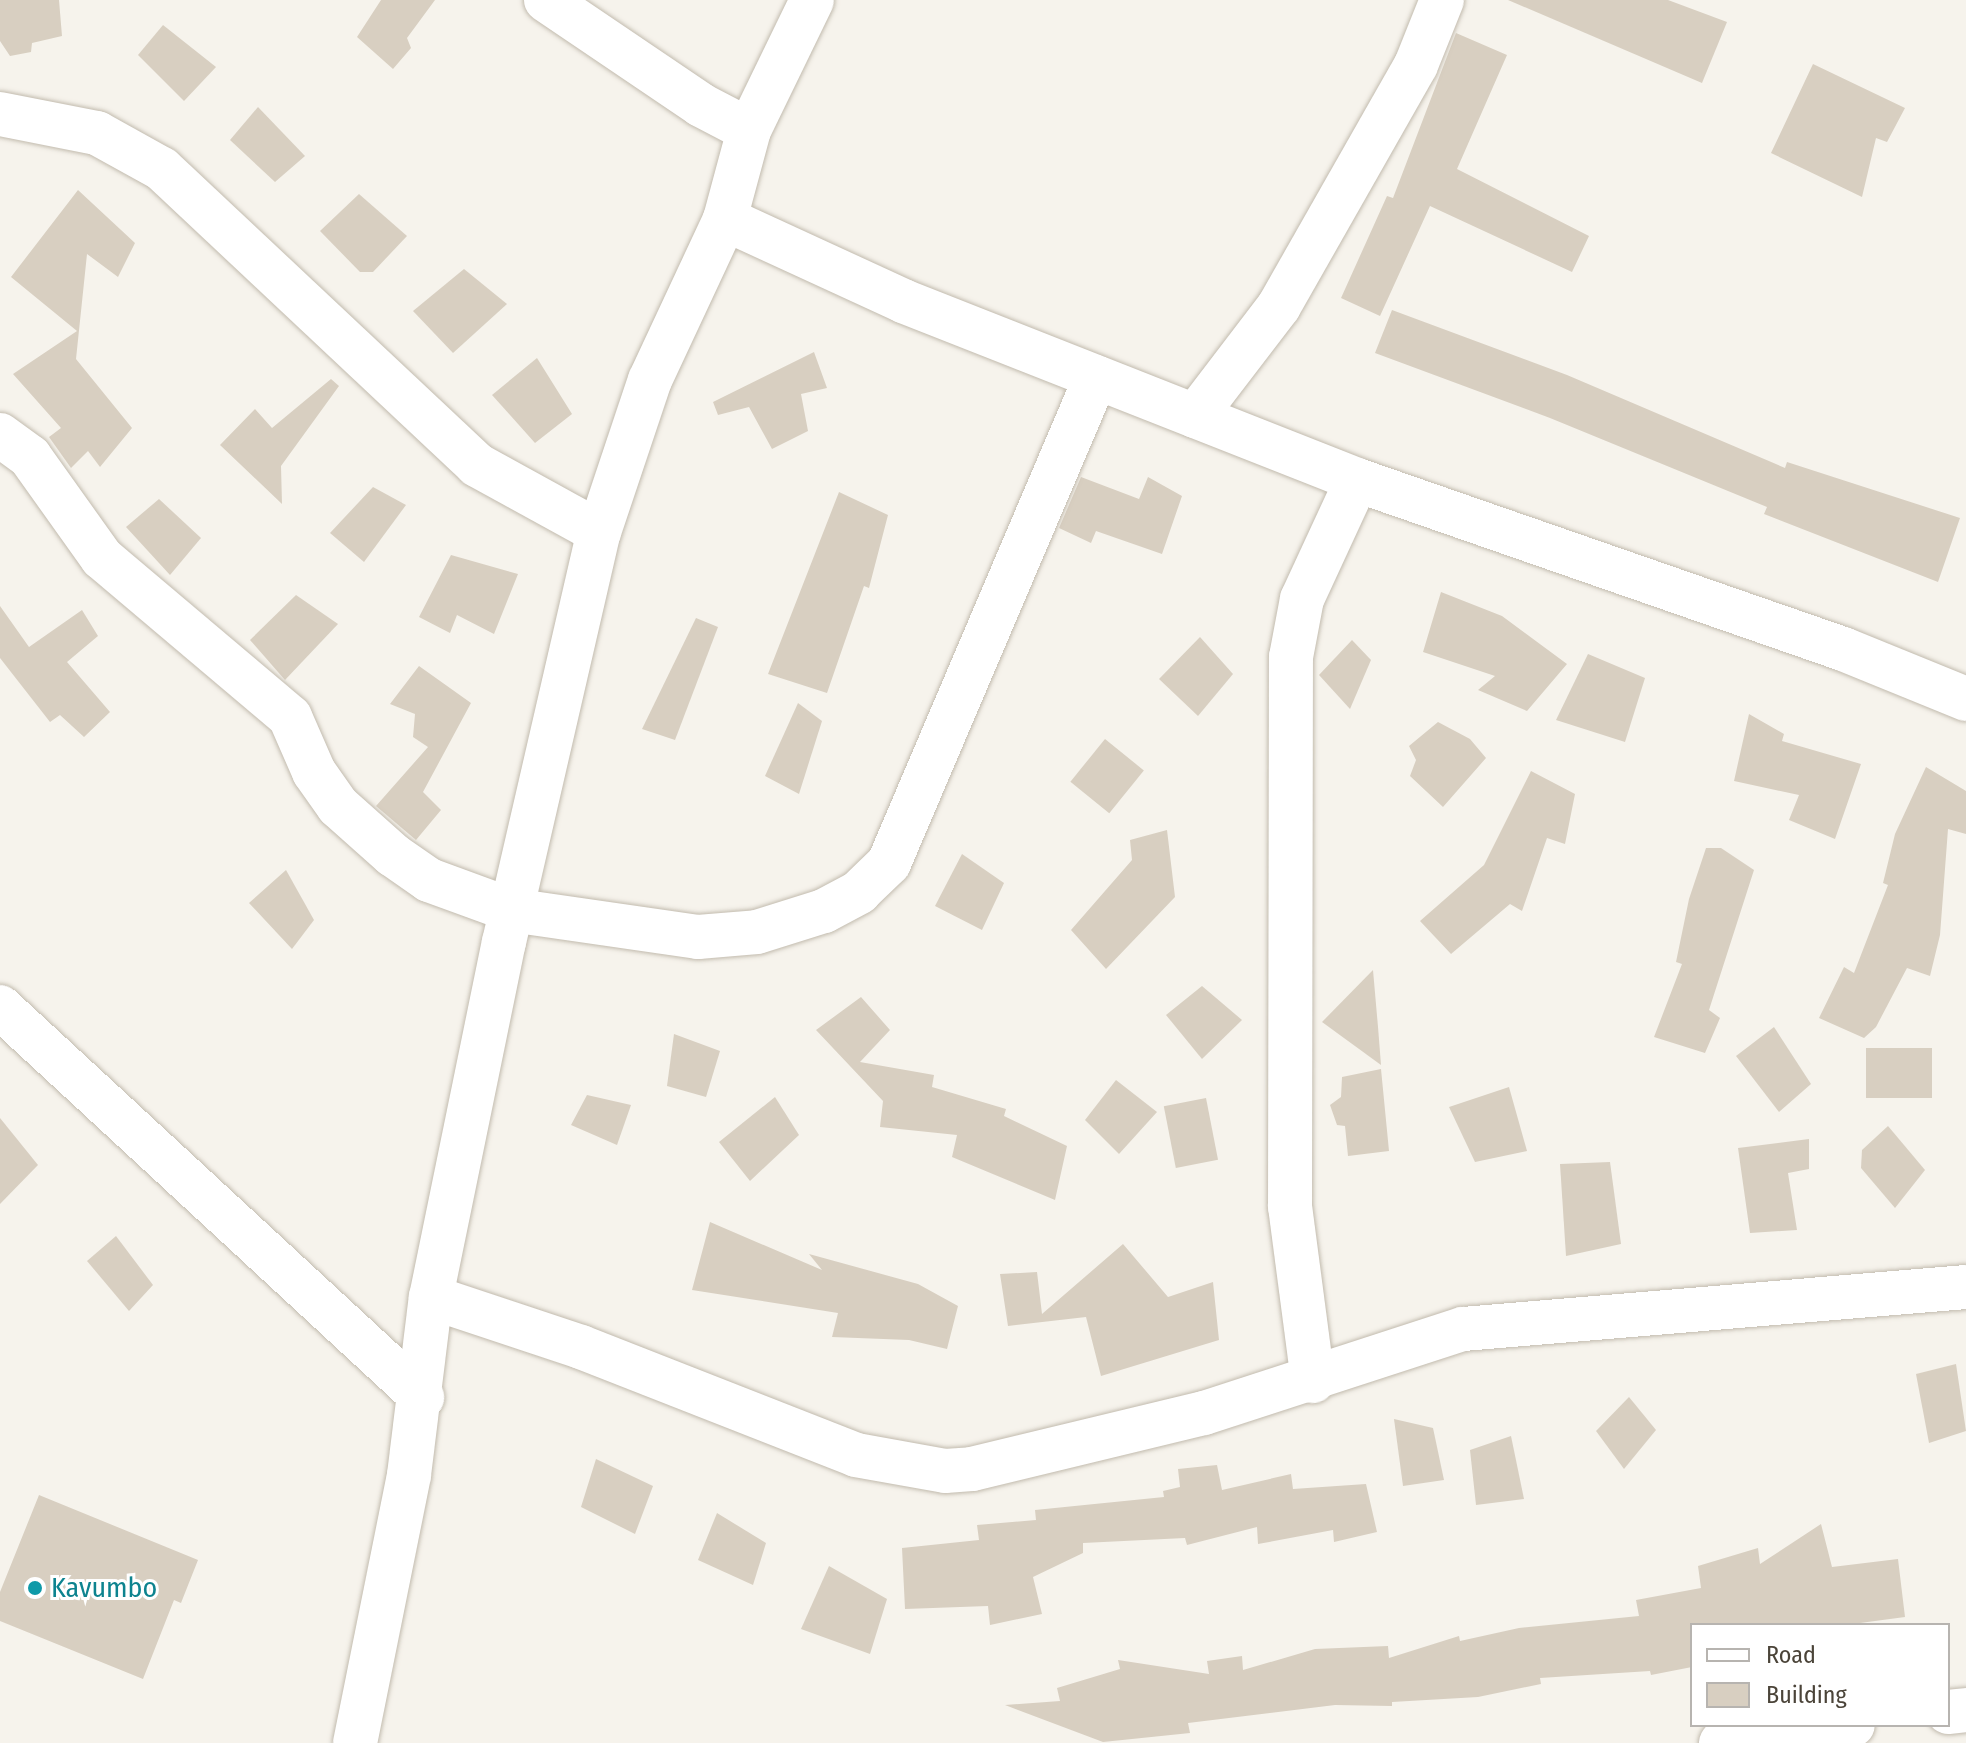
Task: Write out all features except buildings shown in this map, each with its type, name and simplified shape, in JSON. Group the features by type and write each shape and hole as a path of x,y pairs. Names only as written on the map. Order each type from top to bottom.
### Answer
{"street":[{"path":"546,0 701,105 749,130"},
{"path":"355,1743 422,1397 431,1297 511,910 599,532 650,380 725,219 749,130 812,0"},
{"path":"1195,416 1279,306 1416,65 1442,0"},
{"path":"0,114 97,133 162,169 477,465 599,532"},
{"path":"725,219 903,301 1357,480 1843,649 1966,699"},
{"path":"0,435 30,457 102,558 290,717 314,772 338,806 429,880 511,910 698,937 757,932 824,911 859,892 889,863 1096,377"},
{"path":"1313,1381 1290,1207 1291,657 1302,599 1357,480"},
{"path":"0,1007 422,1397"},
{"path":"431,1297 581,1347 856,1455 945,1471 1049,1450 1313,1381 1463,1329 1966,1287"},
{"path":"1721,1743 1838,1727"}],"place":[{"name":"Kavumbo","path":"35,1588"}]}
